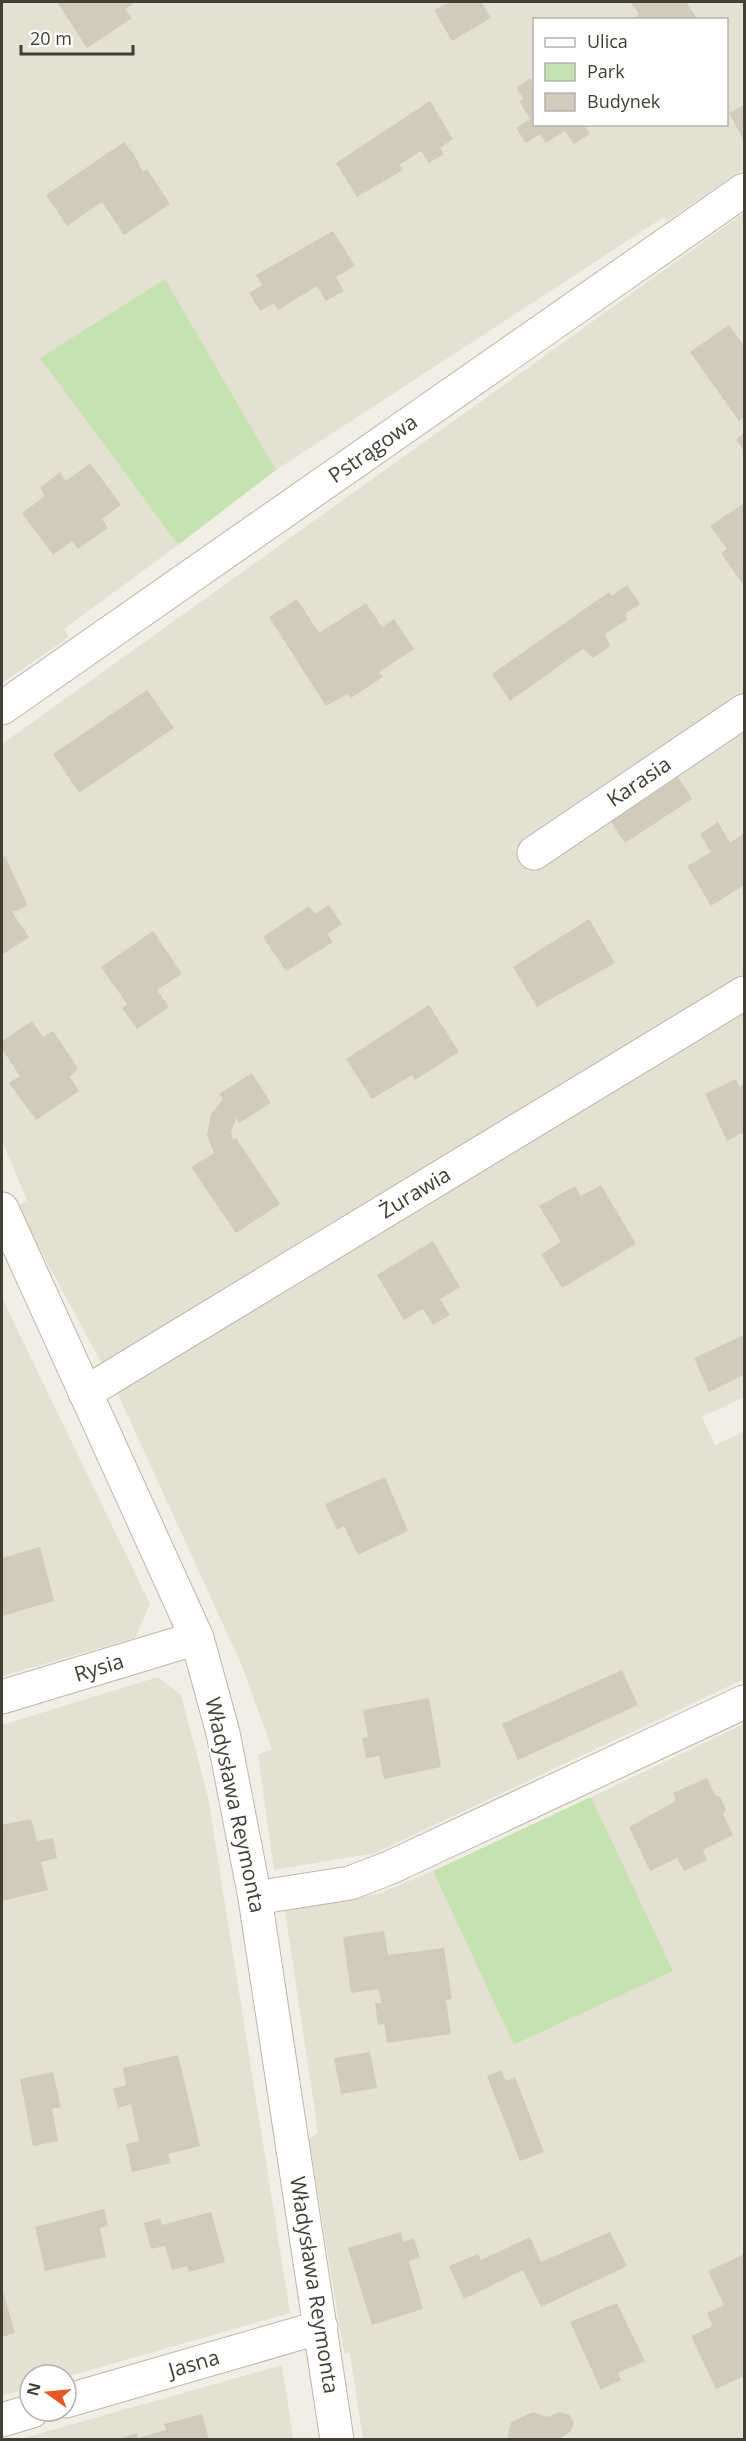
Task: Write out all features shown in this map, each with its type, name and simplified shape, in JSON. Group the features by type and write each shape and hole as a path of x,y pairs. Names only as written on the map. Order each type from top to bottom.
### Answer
{"street":[{"name":"Pstrągowa","path":"2,708 744,190"},
{"name":"Karasia","path":"534,853 744,711"},
{"name":"Żurawia","path":"85,1393 744,993"},
{"name":"Władysława Reymonta","path":"2,1209 197,1638 223,1733 255,1898 337,2439"},
{"name":"Rysia","path":"2,1697 197,1638"},
{"path":"255,1898 350,1883 389,1868 744,1701"},
{"name":"Jasna","path":"78,2398 321,2327"},
{"path":"2,2420 18,2415"}],"shaded area":[{"path":"2,2 744,2 744,169 667,221 664,217 276,470 165,279 40,358 178,545 64,629 69,637 2,683"},
{"path":"744,213 744,976 102,1364 17,1207 27,1200 2,1141 2,744"},
{"path":"744,1013 744,1397 702,1417 715,1445 744,1432 744,1679 375,1853 274,1870 258,1755 272,1749 242,1666 117,1392"},
{"path":"2,1298 150,1604 135,1638 2,1676"},
{"path":"158,1677 181,1695 208,1797 290,2313 78,2374 78,2363 18,2363 18,2391 2,2396 2,1725"},
{"path":"744,1724 744,2439 363,2439 350,2354 344,2353 309,2139 318,2133 285,1911 378,1894 433,1871 515,2045 672,1971 591,1797"},
{"path":"282,2365 293,2439 17,2440"}],"green space":[{"path":"165,279 276,470 178,545 40,358"},
{"path":"591,1797 673,1971 514,2045 433,1871"}],"building":[{"path":"57,2 136,2 125,9 132,18 87,48"},
{"path":"450,2 481,2 491,18 452,41 434,10"},
{"path":"630,2 686,2 697,18 638,18 636,16 639,14"},
{"path":"530,78 533,83 533,126 584,126 590,134 574,144 565,131 546,143 540,134 526,143 516,128 530,119 519,101 524,99 516,88"},
{"path":"430,101 453,139 440,148 444,154 429,163 421,151 399,165 403,170 357,197 336,163"},
{"path":"744,105 744,141 729,113"},
{"path":"124,142 135,156 143,172 147,169 170,204 124,235 102,202 67,226 46,195"},
{"path":"333,231 355,266 336,277 344,291 326,301 317,286 278,310 274,303 260,311 249,293 262,285 256,275"},
{"path":"729,325 744,346 744,417 739,421 690,352"},
{"path":"744,433 744,451 736,439"},
{"path":"90,463 121,505 102,519 108,528 78,549 72,541 53,555 22,513 45,496 40,488 60,472 66,481"},
{"path":"744,503 744,586 721,553 727,549 710,526"},
{"path":"627,585 640,604 625,614 628,619 605,634 610,646 593,658 583,649 510,701 492,674 609,592 612,596"},
{"path":"297,599 319,633 366,603 382,627 394,619 414,649 379,672 383,677 351,698 347,694 326,706 269,617"},
{"path":"147,690 174,728 79,793 53,754"},
{"path":"678,777 692,799 625,843 611,822"},
{"path":"718,822 730,843 744,833 744,885 711,906 687,866 711,852 700,834"},
{"path":"5,856 28,906 12,912 29,937 2,955 2,858"},
{"path":"329,905 342,924 327,934 333,942 286,971 263,937 309,906 315,914"},
{"path":"589,919 615,963 537,1007 513,967"},
{"path":"153,931 182,974 157,990 169,1007 137,1029 122,1008 127,1004 101,967"},
{"path":"429,1005 459,1052 415,1080 412,1075 372,1099 346,1059"},
{"path":"32,1021 43,1037 53,1031 78,1068 70,1077 79,1091 36,1120 9,1083 20,1076 2,1049 2,1041"},
{"path":"252,1073 271,1103 239,1123 236,1118 231,1132 233,1140 236,1138 280,1204 236,1233 191,1167 214,1153 207,1135 211,1114 223,1099 219,1094"},
{"path":"736,1079 740,1087 744,1084 744,1132 727,1141 705,1094"},
{"path":"601,1185 636,1244 562,1288 541,1254 561,1242 539,1206 575,1186 581,1196"},
{"path":"433,1241 460,1287 440,1299 450,1315 433,1325 423,1309 404,1320 377,1275"},
{"path":"744,1335 744,1375 709,1392 694,1358"},
{"path":"385,1477 408,1531 358,1555 344,1526 337,1530 325,1504"},
{"path":"40,1547 54,1601 2,1616 2,1558"},
{"path":"622,1670 638,1705 518,1760 502,1724"},
{"path":"429,1698 441,1767 384,1779 379,1756 366,1758 362,1738 368,1737 363,1710"},
{"path":"707,1778 715,1795 720,1797 726,1809 723,1814 733,1835 703,1850 707,1860 684,1871 677,1858 650,1871 629,1827 676,1801 673,1793"},
{"path":"31,1819 37,1841 53,1838 57,1858 41,1862 48,1890 2,1901 2,1825"},
{"path":"384,1931 388,1955 444,1948 452,1999 446,2000 451,2034 387,2043 384,2024 378,2025 375,2003 381,2003 379,1989 351,1993 343,1937"},
{"path":"370,2052 377,2088 341,2094 334,2058"},
{"path":"178,2055 200,2146 168,2154 171,2163 132,2172 126,2144 139,2141 131,2104 118,2108 113,2089 126,2085 123,2068"},
{"path":"501,2070 506,2081 515,2077 544,2152 520,2161 487,2076"},
{"path":"53,2072 61,2107 52,2109 58,2141 33,2146 20,2079"},
{"path":"104,2209 108,2226 100,2228 106,2257 45,2271 35,2227"},
{"path":"211,2212 225,2262 189,2272 187,2266 172,2270 165,2246 151,2249 144,2223 160,2218 162,2225"},
{"path":"401,2232 403,2242 414,2238 420,2258 409,2261 423,2309 372,2325 348,2248"},
{"path":"610,2232 627,2266 541,2307 523,2270 464,2299 449,2266 478,2254 481,2260 530,2237 541,2262"},
{"path":"744,2254 744,2376 716,2389 691,2336 713,2326 707,2313 724,2305 708,2271"},
{"path":"2,2288 15,2333 2,2337"},
{"path":"617,2303 645,2361 618,2373 621,2380 601,2390 570,2322"},
{"path":"533,2412 547,2417 560,2412 570,2415 574,2423 570,2432 557,2440 507,2440 511,2422"},
{"path":"202,2414 209,2440 114,2440 137,2433 138,2438 166,2430 164,2424"}]}
